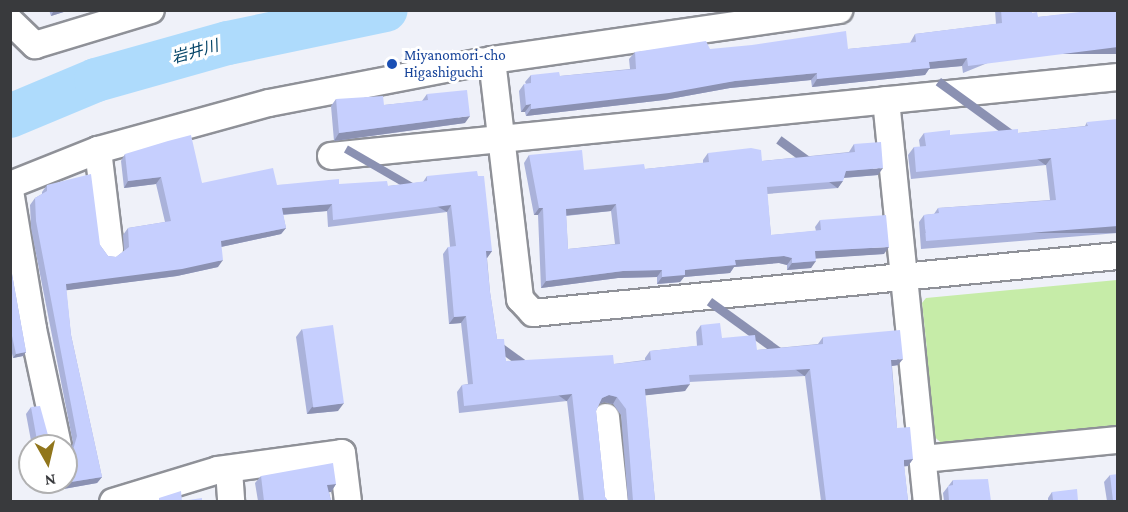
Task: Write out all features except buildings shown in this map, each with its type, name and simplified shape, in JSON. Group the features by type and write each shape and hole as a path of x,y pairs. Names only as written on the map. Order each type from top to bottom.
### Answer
{"street":[{"path":"10,21 35,45 151,10"},
{"path":"10,185 98,150 269,103 492,60 839,10"},
{"path":"492,60 503,138 520,299 533,313 1118,256"},
{"path":"331,156 1118,77"},
{"path":"886,100 927,501"},
{"path":"98,150 110,249"},
{"path":"10,191 33,329 55,434"},
{"path":"606,417 615,501"},
{"path":"922,459 1118,440"},
{"path":"113,501 185,477 342,453 348,501"},
{"path":"229,470 231,501"}],"green space":[{"path":"1117,280 1117,428 945,446 931,434 923,354 927,350 922,303 926,298"}],"waterway":[{"name":"岩井川","path":"10,116 96,80 228,43 386,10"}],"place":[{"name":"Miyanomori-cho Higashiguchi","path":"392,64"}]}
